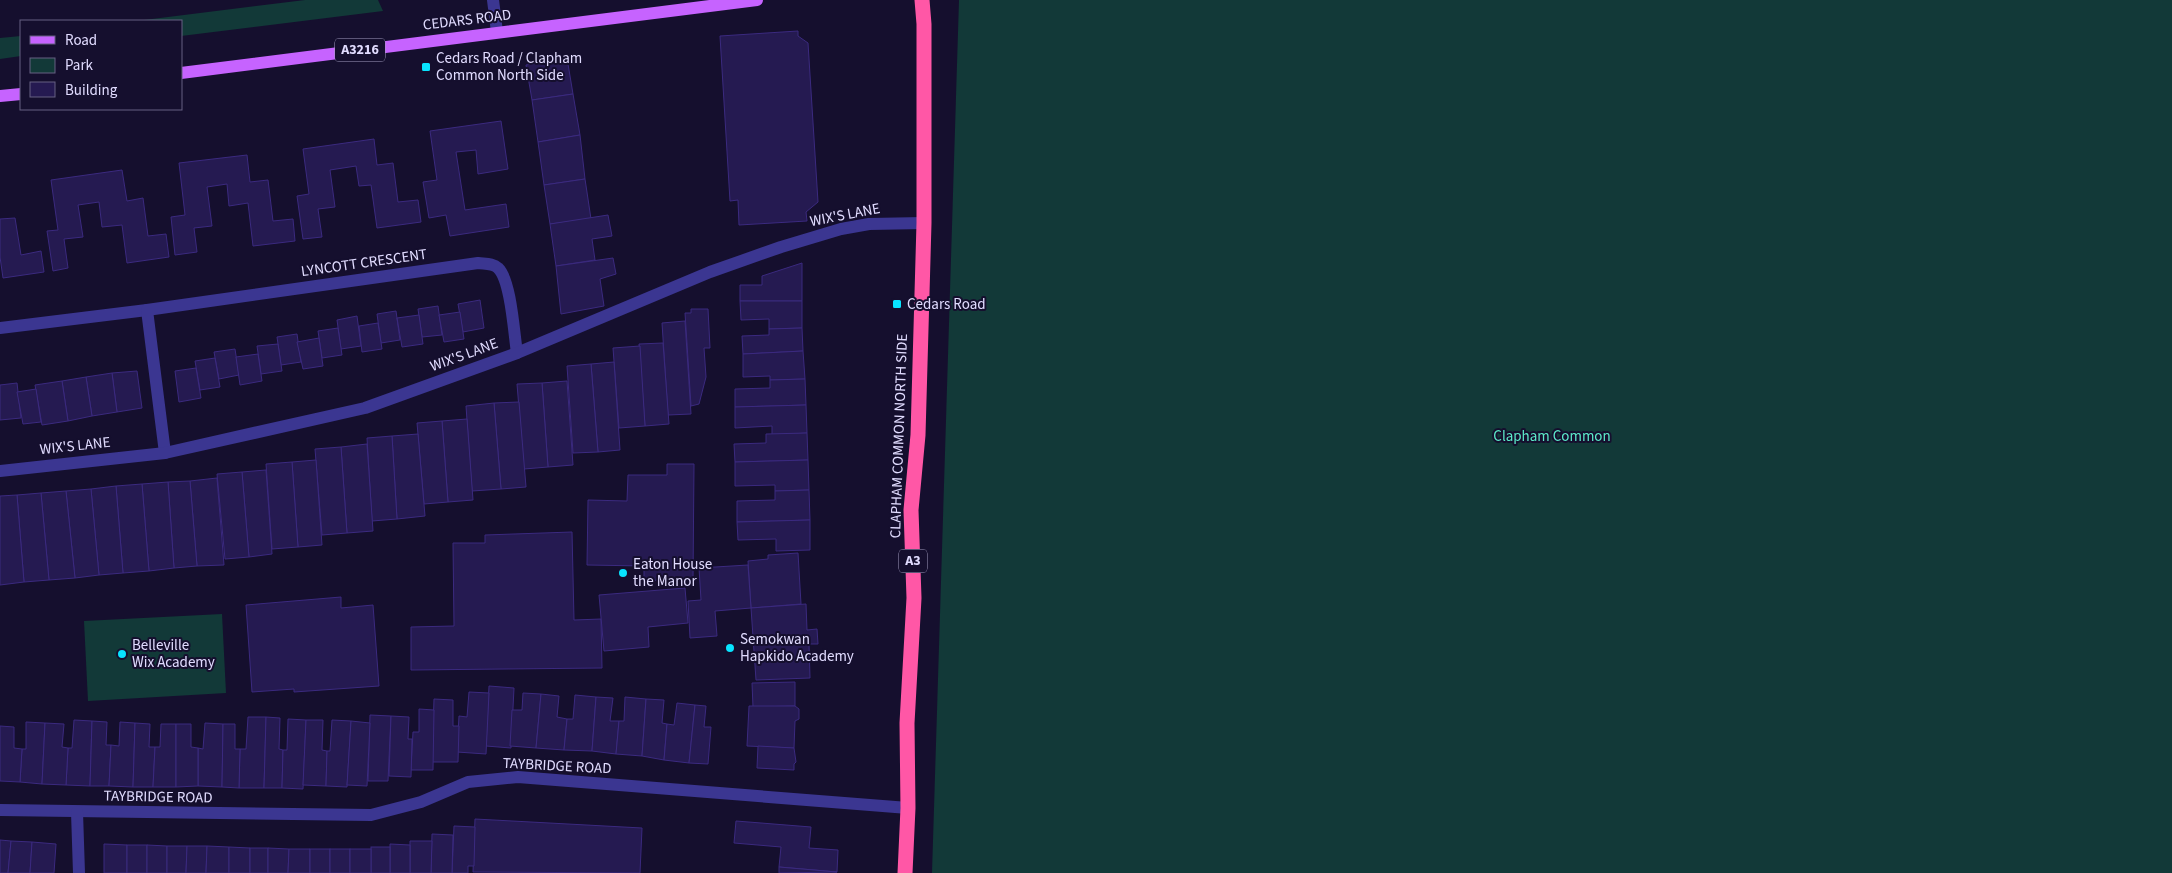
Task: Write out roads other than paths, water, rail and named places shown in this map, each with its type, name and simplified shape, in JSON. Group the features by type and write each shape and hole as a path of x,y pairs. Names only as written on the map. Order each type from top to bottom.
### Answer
{"highway":[{"name":"CLAPHAM COMMON NORTH SIDE","path":"905,873 908,808 907,723 914,598 910,510 918,435 924,223 924,24 922,0"}],"main road":[{"name":"CEDARS ROAD","path":"182,73 757,0"},
{"path":"0,96 20,94"}],"street":[{"path":"493,0 497,32"},
{"name":"WIX'S LANE","path":"0,471 165,453 364,408 517,353 710,272 781,247 841,228 869,224 924,223"},
{"name":"LYNCOTT CRESCENT","path":"0,328 146,310 478,263 490,264 498,268 505,280 517,353"},
{"path":"146,310 165,453"},
{"name":"TAYBRIDGE ROAD","path":"0,810 371,815 421,802 468,782 518,777 908,808"},
{"path":"77,812 78,873"}],"place":[{"name":"Cedars Road / Clapham Common North Side","path":"426,67"},
{"name":"Cedars Road","path":"897,304"},
{"name":"Eaton House the Manor","path":"623,573"},
{"name":"Semokwan Hapkido Academy","path":"730,648"},
{"name":"Belleville Wix Academy","path":"122,654"}],"park label":[{"name":"Clapham Common","path":"1552,436"}]}
